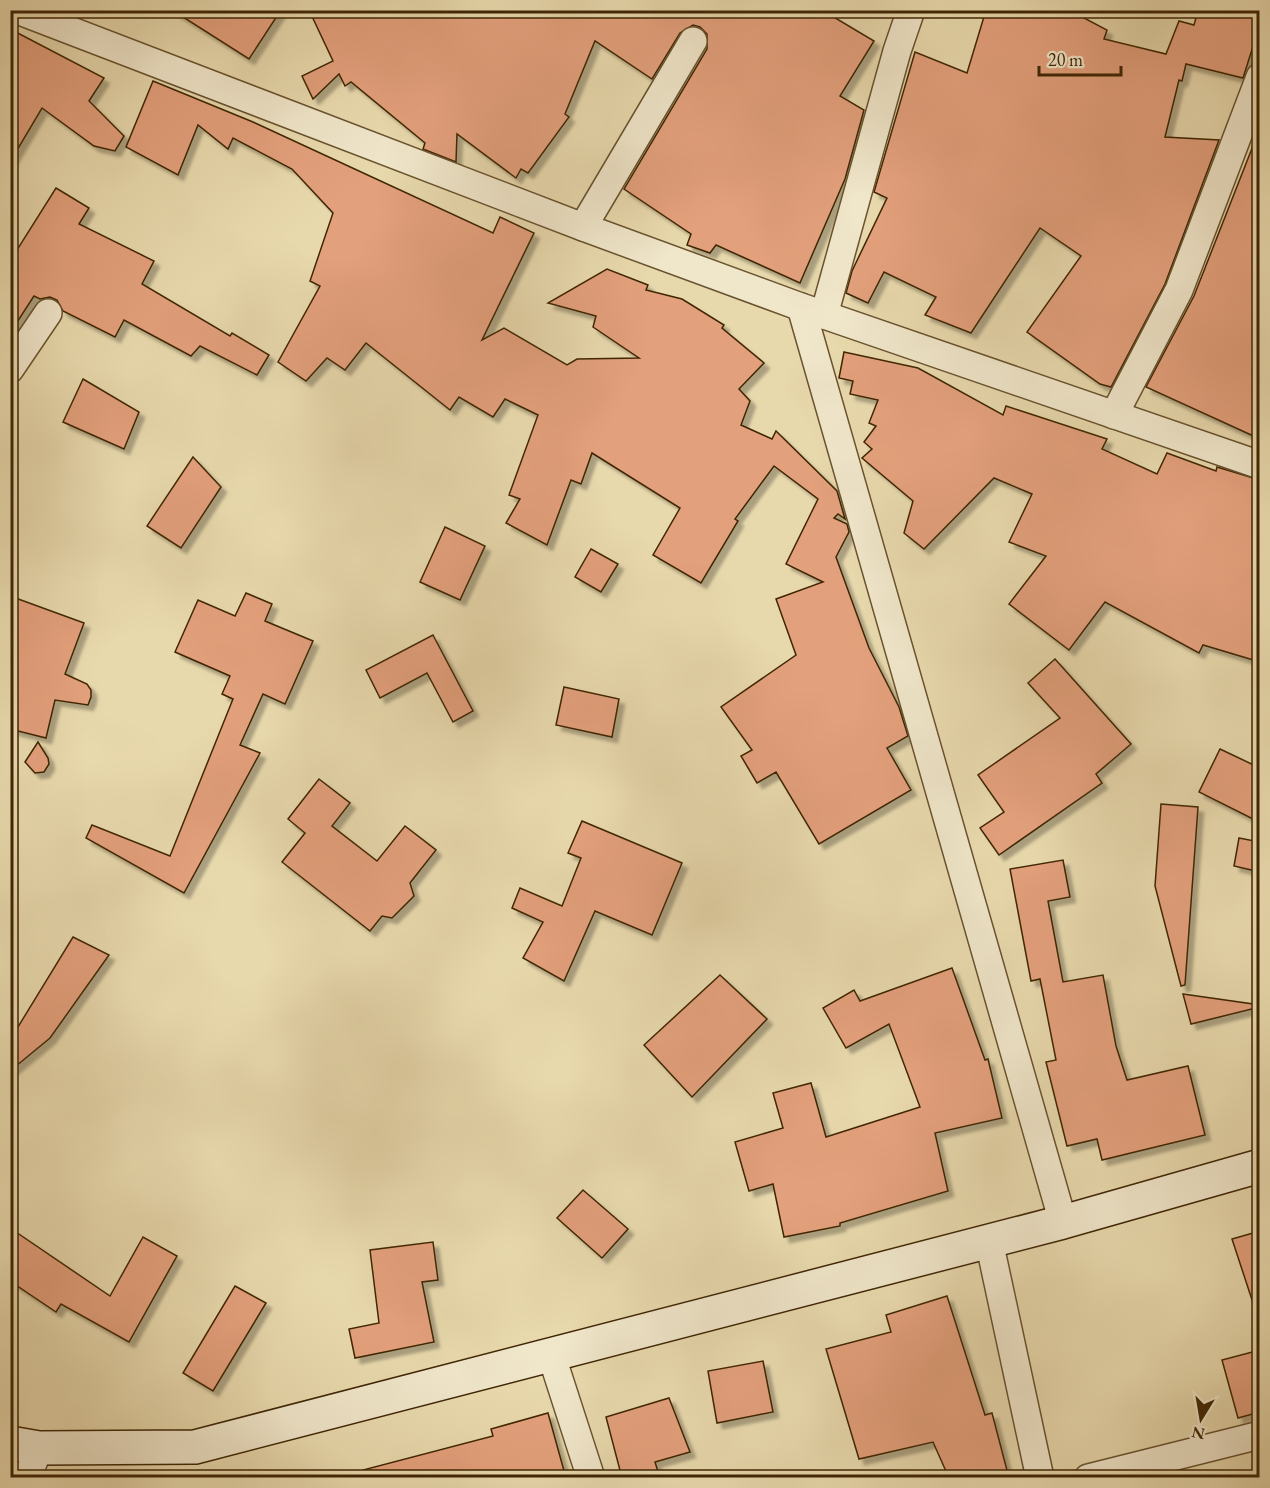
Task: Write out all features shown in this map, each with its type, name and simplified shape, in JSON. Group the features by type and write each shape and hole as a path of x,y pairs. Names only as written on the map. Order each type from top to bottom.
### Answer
{"street":[{"path":"911,10 813,311 1063,1222"},
{"path":"31,13 583,227 813,311 1260,465"},
{"path":"583,227 693,41"},
{"path":"1114,415 1179,290 1260,77"},
{"path":"10,369 48,313"},
{"path":"26,1456 195,1447 1063,1222 1260,1166"},
{"path":"989,1241 1040,1478"},
{"path":"551,1354 591,1478"},
{"path":"1089,1478 1260,1435"}],"building":[{"path":"172,10 281,10 249,59"},
{"path":"309,10 822,10 874,41 840,96 864,110 845,179 800,283 716,245 710,253 687,245 691,234 624,189 707,49 707,34 700,27 693,25 680,33 652,79 595,41 565,114 569,117 528,173 521,169 516,178 457,134 456,162 423,149 425,143 351,82 345,86 339,74 313,99 302,76 333,61"},
{"path":"986,10 1069,10 1107,30 1104,39 1166,54 1179,21 1194,25 1198,10 1260,10 1260,38 1256,37 1243,78 1186,64 1182,81 1179,80 1165,137 1219,140 1165,284 1111,387 1100,384 1027,332 1081,256 1040,228 971,333 925,315 936,297 884,272 868,303 846,293 852,271 887,198 874,192 915,52 967,73"},
{"path":"10,29 104,78 89,101 124,136 115,151 94,146 42,108 10,162"},
{"path":"153,81 253,122 493,233 500,217 534,233 482,340 504,328 567,365 577,359 639,358 593,327 596,316 548,303 607,269 648,285 646,290 682,299 724,325 722,328 764,363 739,389 750,401 741,425 772,439 776,431 837,491 845,519 838,514 834,518 847,524 849,532 836,557 869,648 899,707 908,736 887,748 911,790 819,844 776,772 757,783 741,756 752,750 721,707 796,655 776,599 823,582 786,564 818,499 774,466 735,519 738,521 701,583 653,555 680,508 592,453 581,484 571,480 547,545 506,523 520,499 509,495 538,415 505,399 493,417 459,397 450,410 366,343 345,370 327,358 306,381 278,362 320,286 310,281 333,213 292,169 233,138 228,149 198,125 178,175 126,147"},
{"path":"1260,128 1260,439 1146,387 1194,296"},
{"path":"56,188 89,208 79,224 154,261 142,284 230,336 232,333 269,355 257,375 200,346 191,356 124,320 115,337 63,311 57,300 50,297 40,299 34,296 10,333 10,261"},
{"path":"844,352 918,368 1003,415 1006,406 1107,439 1102,449 1157,474 1167,453 1216,471 1217,467 1260,480 1260,662 1203,645 1199,653 1105,602 1069,650 1009,604 1046,556 1009,542 1032,494 994,478 924,549 904,533 913,501 862,458 872,449 864,442 876,426 869,423 878,400 850,394 853,381 839,378"},
{"path":"83,379 139,412 124,449 63,422"},
{"path":"193,457 221,487 181,548 147,526"},
{"path":"445,527 485,546 460,600 420,582"},
{"path":"591,549 618,564 601,592 575,577"},
{"path":"246,593 272,604 265,621 313,641 285,704 263,694 240,745 260,753 184,893 86,838 92,825 170,856 233,699 222,694 230,676 175,652 198,600 235,616"},
{"path":"10,596 84,623 65,674 87,684 91,690 91,697 88,705 55,700 46,738 10,729"},
{"path":"433,635 473,711 453,722 427,673 380,698 366,670"},
{"path":"1055,659 1131,744 1096,774 1102,783 999,855 980,828 1004,812 978,775 1060,718 1028,683"},
{"path":"564,687 619,699 612,737 556,725"},
{"path":"38,742 49,764 44,772 35,773 25,762"},
{"path":"1220,749 1260,768 1260,806 1253,819 1199,792"},
{"path":"319,779 350,803 332,826 377,861 405,826 436,850 410,883 414,896 392,918 382,916 370,931 282,862 305,833 288,819"},
{"path":"1161,804 1198,807 1185,985 1181,986 1155,886"},
{"path":"582,821 682,863 652,935 595,911 564,981 523,958 543,922 512,908 520,888 562,906 581,858 568,853"},
{"path":"1239,838 1260,842 1260,872 1234,866"},
{"path":"1063,860 1070,897 1048,901 1063,982 1103,975 1116,1046 1127,1080 1188,1066 1205,1135 1102,1160 1097,1139 1067,1146 1046,1062 1056,1060 1040,979 1031,981 1010,869"},
{"path":"73,937 109,955 50,1038 10,1071 10,1040"},
{"path":"952,968 985,1060 988,1059 1002,1118 935,1133 948,1191 840,1223 840,1226 784,1237 773,1184 749,1191 735,1142 783,1128 773,1093 811,1083 826,1137 920,1107 889,1024 846,1048 823,1008 854,990 860,1001"},
{"path":"720,975 767,1019 692,1097 644,1045"},
{"path":"1183,994 1260,1005 1260,1007 1191,1024"},
{"path":"583,1190 628,1229 602,1258 557,1218"},
{"path":"10,1228 110,1296 143,1237 177,1256 129,1342 61,1304 56,1312 10,1281"},
{"path":"1260,1231 1260,1309 1255,1309 1232,1239"},
{"path":"433,1242 438,1280 422,1282 434,1342 355,1358 349,1329 379,1323 370,1250"},
{"path":"235,1286 266,1303 213,1391 183,1373"},
{"path":"947,1296 985,1415 992,1413 1009,1478 949,1478 933,1442 859,1459 826,1349 891,1332 886,1315"},
{"path":"1260,1350 1260,1412 1238,1418 1222,1360"},
{"path":"763,1361 773,1412 717,1423 708,1371"},
{"path":"669,1398 690,1452 655,1462 660,1478 622,1478 606,1417"},
{"path":"548,1413 566,1478 364,1478 363,1470 493,1436 491,1429"}]}
